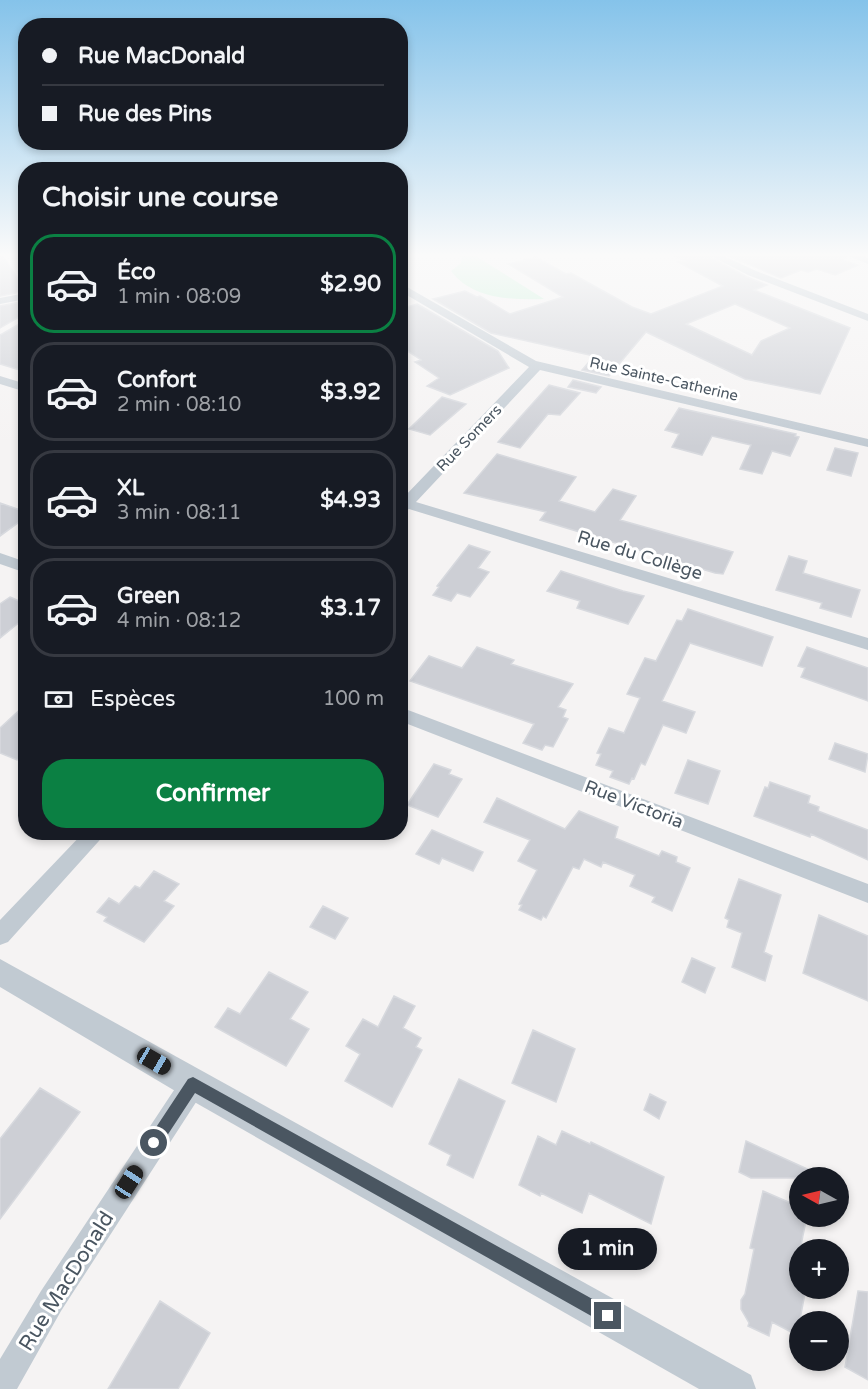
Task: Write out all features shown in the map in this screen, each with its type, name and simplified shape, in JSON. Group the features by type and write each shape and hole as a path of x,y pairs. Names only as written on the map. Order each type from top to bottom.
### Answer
{"street":[{"name":"Rue Sainte-Catherine","path":"452,318 522,360 537,366 868,443"},
{"name":"Rue Somers","path":"408,499 537,366"},
{"path":"0,380 18,386"},
{"name":"Rue du Collège","path":"408,507 868,644"},
{"path":"0,558 18,565"},
{"name":"Rue Victoria","path":"408,717 868,894"},
{"path":"0,935 89,840"},
{"path":"0,972 193,1084 737,1389"},
{"name":"Rue MacDonald","path":"0,1388 77,1261 193,1084"}],"building":[{"path":"0,318 18,318 0,328"},
{"path":"408,318 441,318 498,351 509,368 450,395 427,386 439,378 415,362 421,360 408,351"},
{"path":"465,318 701,318 686,324 752,355 761,341 790,328 767,318 824,318 850,328 820,394 745,379 646,332 609,376 582,370 594,356 491,333"},
{"path":"18,325 18,370 0,364 0,335"},
{"path":"573,380 601,387 596,393 568,387"},
{"path":"549,385 580,393 560,415 548,414 520,448 498,442"},
{"path":"442,397 466,404 430,435 409,429"},
{"path":"679,408 796,434 795,436 799,437 790,456 772,451 762,474 740,469 751,445 712,436 702,455 672,447 679,434 665,430"},
{"path":"835,448 858,453 851,476 827,470"},
{"path":"497,454 576,477 559,501 595,512 613,489 636,496 620,520 733,552 723,574 540,520 546,512 464,493"},
{"path":"0,503 18,509 18,523 0,536"},
{"path":"469,545 490,552 478,568 489,572 470,597 457,593 451,601 433,595 439,587 437,586"},
{"path":"789,556 807,561 803,573 860,590 851,617 820,608 822,603 776,590"},
{"path":"561,571 644,596 628,624 577,608 580,601 547,591"},
{"path":"10,597 18,600 18,623 0,638 0,604"},
{"path":"688,609 773,637 762,666 690,643 662,701 695,712 686,733 663,725 645,765 641,763 634,779 632,778 629,784 610,777 613,771 596,765 601,754 597,753 609,728 624,733 640,698 627,694 645,658 656,661 677,620 682,621"},
{"path":"477,647 514,660 511,664 573,684 558,707 566,710 563,717 568,719 553,747 545,745 542,750 523,743 534,724 410,681 429,656 462,668"},
{"path":"807,647 868,668 868,701 801,677 805,668 798,666"},
{"path":"18,711 17,760 0,753 0,728"},
{"path":"835,743 868,754 865,772 829,759"},
{"path":"688,760 720,771 708,804 675,793"},
{"path":"434,764 451,770 449,774 462,779 438,817 408,803"},
{"path":"770,782 810,796 808,803 819,807 818,811 868,830 868,860 811,834 810,837 754,816 765,787 768,788"},
{"path":"497,798 565,829 579,811 618,827 615,838 659,856 662,851 677,857 676,862 690,868 672,911 652,902 655,897 630,886 635,875 603,862 601,867 584,859 579,869 573,867 546,918 543,916 541,920 519,910 522,905 519,904 537,870 518,861 530,840 484,822"},
{"path":"432,830 483,852 473,871 442,858 439,864 416,854"},
{"path":"154,871 179,884 164,901 174,906 144,942 104,921 107,917 97,912 109,898 119,904 135,886 140,888"},
{"path":"739,879 781,895 764,952 772,956 765,981 732,967 742,933 727,927 729,920 725,918"},
{"path":"323,906 348,918 335,939 310,927"},
{"path":"819,915 868,936 868,1001 803,973"},
{"path":"692,958 715,968 705,993 682,982"},
{"path":"269,972 308,992 290,1019 309,1029 286,1066 215,1027 228,1008 240,1014"},
{"path":"394,996 415,1006 403,1028 421,1038 416,1047 422,1050 392,1107 345,1081 360,1054 346,1046 363,1019 378,1027"},
{"path":"533,1030 575,1049 556,1102 512,1083"},
{"path":"459,1079 505,1101 473,1178 447,1165 451,1155 429,1144"},
{"path":"40,1088 80,1112 0,1219 0,1139"},
{"path":"650,1094 666,1102 659,1119 644,1110"},
{"path":"562,1131 590,1144 591,1142 664,1177 651,1224 589,1193 582,1213 519,1185 538,1136 556,1145"},
{"path":"746,1141 803,1167 789,1167 789,1178 751,1178 739,1172"},
{"path":"763,1191 789,1202 789,1227 805,1227 802,1239 789,1239 789,1299 804,1299 802,1311 789,1311 789,1331 772,1322 769,1336 748,1326 749,1323 741,1309 741,1300 745,1294 754,1249 750,1248"},
{"path":"858,1291 868,1292 868,1380 849,1369 849,1344"},
{"path":"160,1301 210,1333 178,1389 108,1389"}],"route":[{"path":"154,1143 193,1084 608,1316"}]}
